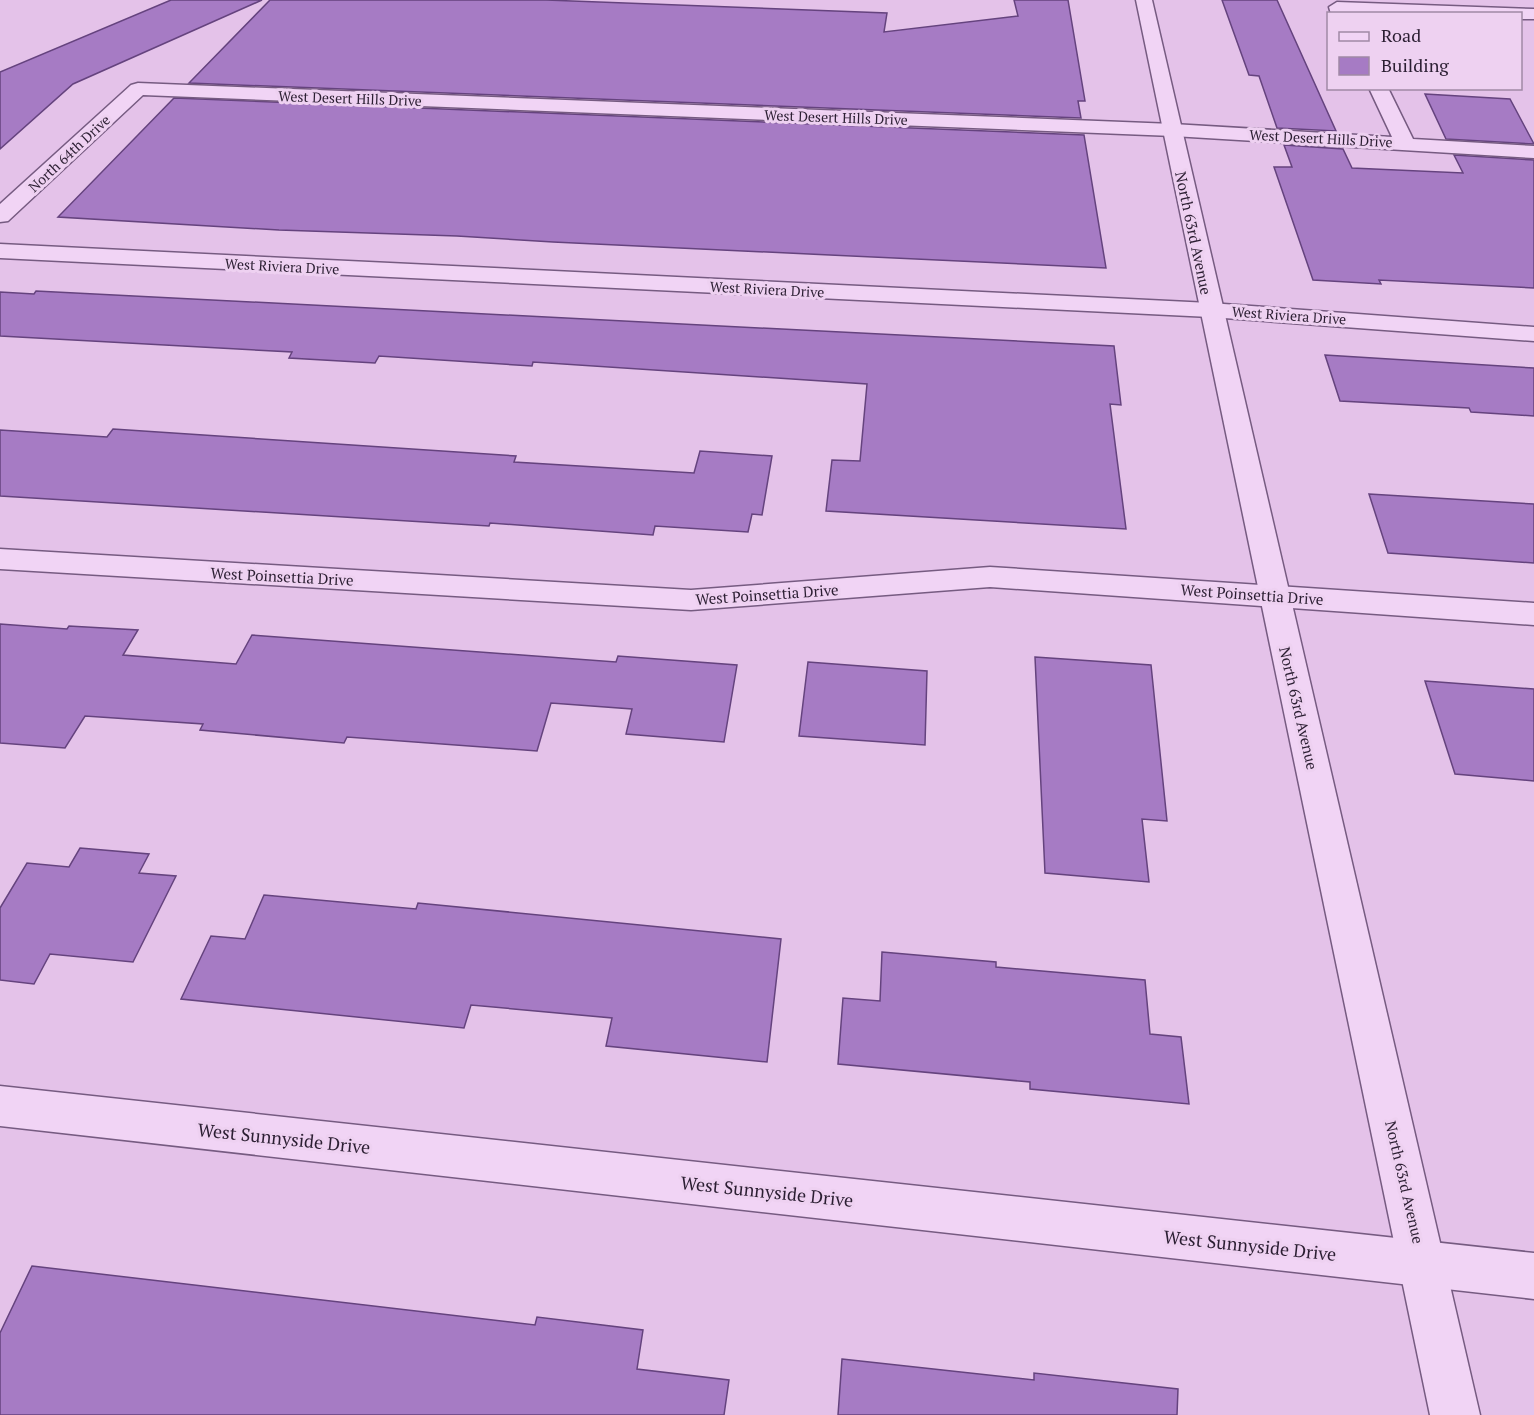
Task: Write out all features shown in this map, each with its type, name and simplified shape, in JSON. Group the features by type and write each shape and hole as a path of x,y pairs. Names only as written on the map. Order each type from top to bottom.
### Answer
{"street":[{"name":"North 63rd Avenue","path":"1144,0 1210,310 1455,1415"},
{"path":"1338,10 1436,12"},
{"name":"West Desert Hills Drive","path":"138,89 1173,130 1534,152"},
{"name":"North 64th Drive","path":"0,216 138,89"},
{"path":"1379,90 1405,143"},
{"name":"West Riviera Drive","path":"0,251 1210,310 1534,334"},
{"name":"West Poinsettia Drive","path":"0,559 691,600 990,577 1534,614"},
{"name":"West Sunnyside Drive","path":"0,1106 1534,1276"}],"building":[{"path":"171,0 262,0 73,84 0,149 0,72"},
{"path":"270,0 546,0 887,13 884,32 1018,16 1014,0 1068,0 1085,101 1078,101 1081,118 189,83"},
{"path":"1222,0 1277,0 1336,131 1277,128 1259,76 1249,75"},
{"path":"1425,94 1510,99 1534,144 1446,139"},
{"path":"174,98 1084,135 1106,268 457,236 279,230 58,217"},
{"path":"1284,145 1343,149 1352,168 1463,173 1454,155 1534,160 1534,288 1379,280 1381,284 1313,280 1274,167 1292,167"},
{"path":"36,291 1114,346 1121,405 1110,404 1126,529 826,511 832,460 860,461 867,384 533,362 532,366 379,356 375,363 289,358 292,352 0,336 0,292 34,294"},
{"path":"1325,355 1534,368 1534,416 1471,412 1469,408 1340,401"},
{"path":"113,429 516,456 514,462 694,473 700,451 772,456 762,515 752,514 748,532 655,526 653,535 490,523 489,526 0,496 0,430 107,437"},
{"path":"1369,494 1534,504 1534,563 1388,553"},
{"path":"0,624 67,629 69,626 138,630 123,655 236,664 252,635 616,662 618,656 737,665 724,742 626,734 632,709 551,703 537,751 347,737 344,743 200,730 203,724 85,716 65,748 0,743"},
{"path":"1035,657 1151,665 1167,821 1142,819 1149,882 1045,873"},
{"path":"808,662 927,671 925,745 799,736"},
{"path":"1425,681 1534,689 1534,781 1455,774"},
{"path":"80,848 149,854 139,873 176,876 133,962 50,954 34,984 0,980 0,908 27,863 69,867"},
{"path":"264,895 416,909 418,903 781,939 767,1062 606,1046 612,1018 471,1005 464,1028 181,999 211,936 245,939"},
{"path":"882,952 996,962 996,967 1145,980 1150,1034 1181,1037 1189,1104 1030,1089 1030,1082 838,1064 843,998 880,1001"},
{"path":"32,1266 535,1325 537,1317 643,1330 637,1369 729,1380 724,1415 0,1415 0,1333"},
{"path":"842,1359 1034,1380 1034,1373 1178,1389 1177,1415 838,1415"}]}
